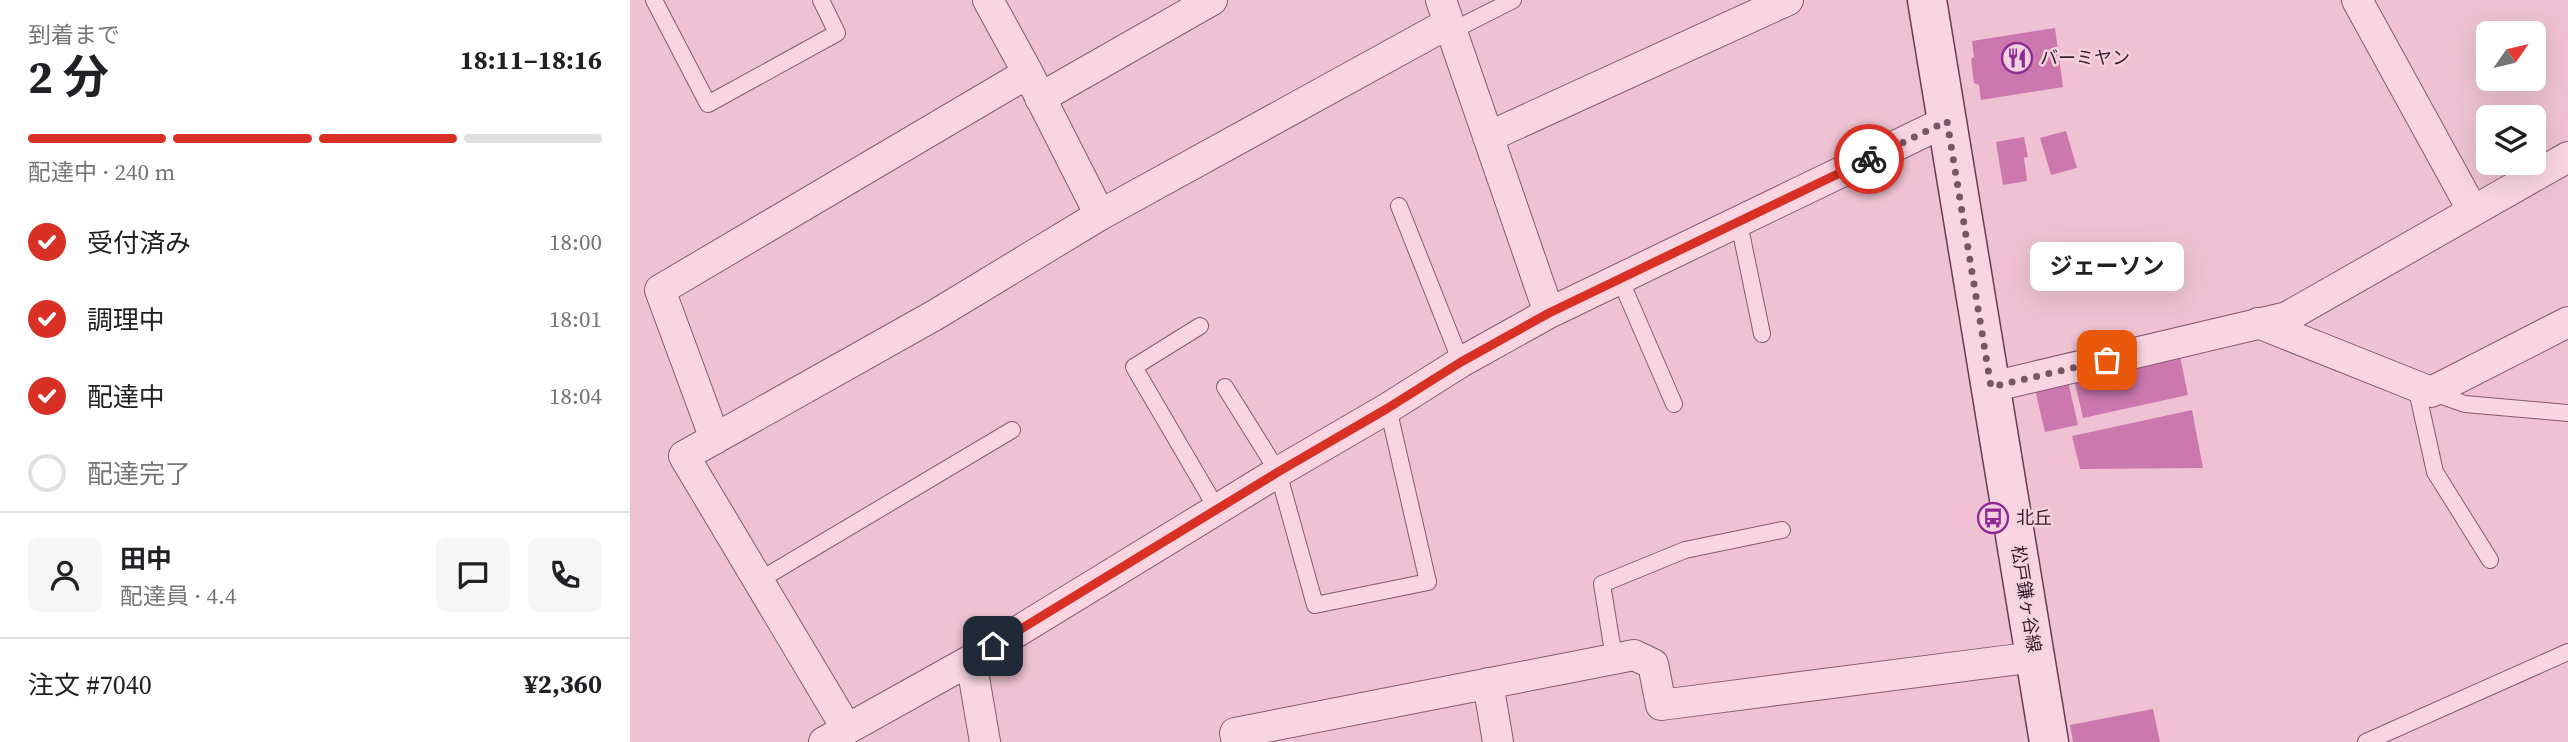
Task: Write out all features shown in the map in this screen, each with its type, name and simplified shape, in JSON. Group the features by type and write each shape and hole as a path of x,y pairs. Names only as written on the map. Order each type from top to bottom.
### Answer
{"main road":[{"name":"松戸鎌ヶ谷線","path":"1927,0 2049,742"}],"street":[{"path":"988,0 1100,215"},
{"path":"715,439 660,290 1034,85 1212,0"},
{"path":"1488,137 1788,0"},
{"path":"2365,3 2473,211"},
{"path":"1549,313 1448,18 1100,215 935,315 684,456 760,580 836,735 971,660 1461,362 1549,313 1947,121"},
{"path":"1991,387 2287,317 2568,157"},
{"path":"2258,323 2423,389 2568,322"},
{"path":"1237,742 1236,733 1634,655 1653,664 1661,705 2035,657"},
{"path":"971,660 985,742"},
{"path":"1488,683 1497,742"}],"lane":[{"path":"653,0 708,104 837,33 821,0"},
{"path":"1448,18 1513,0"},
{"path":"1399,206 1461,362"},
{"path":"1740,223 1762,334"},
{"path":"1620,279 1674,404"},
{"path":"1200,326 1133,367 1217,509"},
{"path":"1225,387 1278,472 1315,605 1428,582 1388,408"},
{"path":"2490,560 2435,472 2423,389 2465,404 2568,413"},
{"path":"760,580 1012,430"},
{"path":"1614,658 1602,584 1685,550 1782,530"},
{"path":"2365,742 2568,652"}],"building":[{"path":"2055,28 2063,87 1981,100 1979,85 1974,83 1972,41"},
{"path":"2066,131 2077,168 2051,175 2040,138"},
{"path":"2024,137 2028,157 2024,158 2027,181 2003,185 1996,142"},
{"path":"2180,356 2188,395 2083,418 2074,379"},
{"path":"2067,377 2078,425 2045,432 2034,385"},
{"path":"2192,410 2203,468 2080,469 2072,436"},
{"path":"2153,709 2160,742 2073,742 2070,725"}],"way so far":[{"path":"1869,159 1947,121 1991,387 2107,360"}],"place":[{"name":"バーミヤン","path":"2017,58"},
{"name":"ジェーソン","path":"2107,360"},
{"name":"北丘","path":"1993,518"}],"route":[{"path":"993,646 1461,362 1549,313 1869,159"}]}
